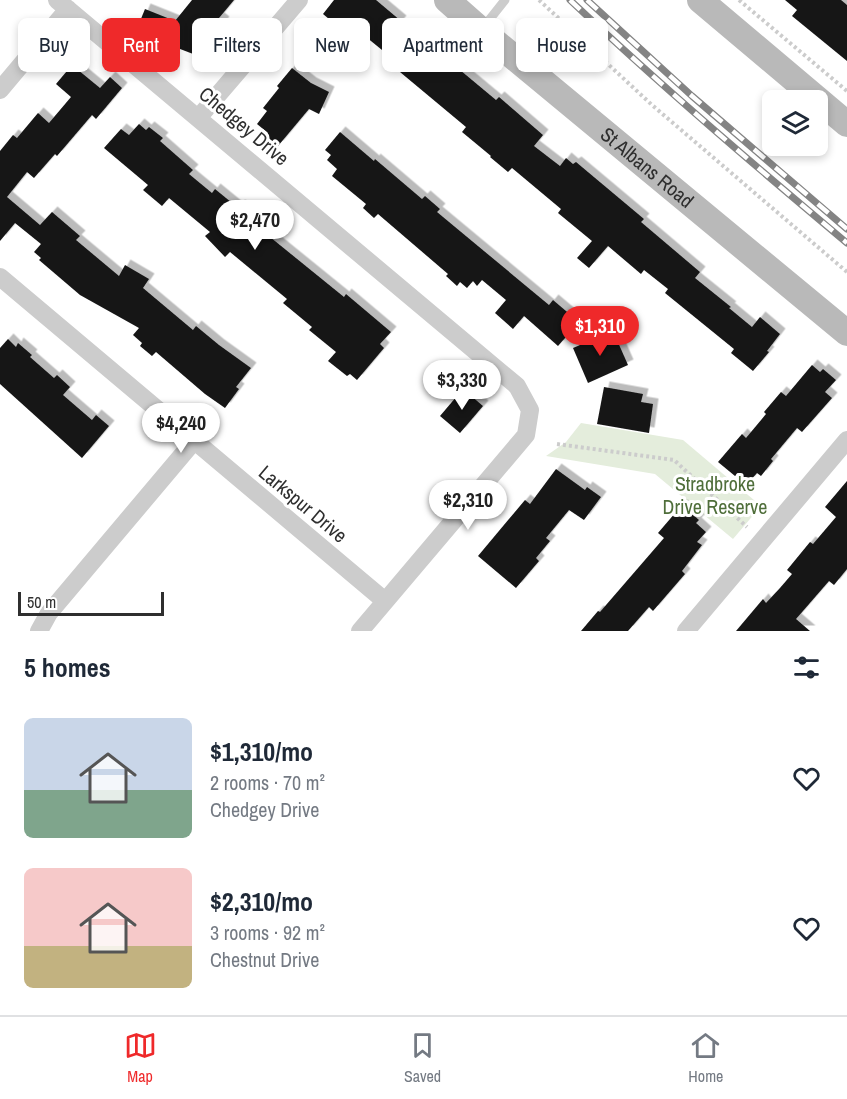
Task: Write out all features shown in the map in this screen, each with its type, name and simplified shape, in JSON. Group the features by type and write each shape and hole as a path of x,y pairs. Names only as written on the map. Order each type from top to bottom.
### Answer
{"main road":[{"name":"St Albans Road","path":"447,0 467,18"},
{"path":"700,0 847,124"},
{"name":"St Albans Road","path":"504,49 847,333"}],"street":[{"path":"199,117 299,0"},
{"path":"0,90 63,4"},
{"name":"Chedgey Drive","path":"63,4 517,386 530,410 526,435 385,601"},
{"name":"Larkspur Drive","path":"1,281 385,601"},
{"path":"686,631 847,440"},
{"path":"39,631 49,613 194,441"},
{"path":"360,631 385,601"}],"lane":[{"path":"491,18 505,0"}],"path":[{"path":"538,0 652,105 847,272"},
{"path":"739,0 847,91"},
{"path":"557,444 674,460 747,527"}],"green space":[{"name":"Stradbroke Drive Reserve","path":"581,423 683,440 761,506 733,539 655,474 546,456 566,442"}],"building":[{"path":"192,0 234,0 219,18 192,18 192,54 180,49 180,18 177,18"},
{"path":"334,0 376,0 397,18 382,18 382,50 370,40 370,18 328,18 323,14"},
{"path":"785,0 841,0 847,5 847,61 792,16 797,10"},
{"path":"145,9 168,18 141,18"},
{"path":"292,68 294,72 329,92 319,114 309,109 278,146 257,124 267,111 263,108 279,88 277,86"},
{"path":"66,72 81,72 100,88 110,77 122,88 96,119 92,115 57,156 55,154 34,178 27,172 7,197 40,225 52,212 80,236 76,240 119,276 125,265 149,279 143,288 193,330 196,326 251,368 236,387 239,389 225,408 156,352 152,356 140,346 142,343 133,335 139,328 80,295 39,260 41,258 34,252 41,244 15,223 0,241 0,151 13,135 17,138 38,113 49,123 71,97 56,84"},
{"path":"400,72 462,72 496,100 499,97 543,135 534,146 560,166 566,158 573,164 576,162 644,219 641,222 700,272 695,278 731,307 729,308 752,327 760,317 780,334 767,351 769,352 753,371 731,353 734,349 665,293 668,289 644,270 641,274 608,246 589,268 577,258 592,241 558,213 561,209 512,168 508,172 462,132 466,127"},
{"path":"139,124 146,130 149,127 163,138 160,141 193,170 189,174 212,193 215,189 237,207 240,205 270,237 344,297 346,294 391,332 380,344 384,348 357,380 350,374 347,376 328,361 336,352 309,330 312,327 283,303 287,299 230,252 225,257 205,236 210,232 169,198 162,206 143,190 148,185 104,148 121,129 129,135"},
{"path":"340,132 422,199 425,196 440,209 437,212 549,305 553,300 579,322 558,346 524,316 513,329 495,313 506,300 482,280 477,286 473,281 467,288 460,282 457,286 446,276 448,274 378,214 374,218 363,208 366,204 332,176 337,169 327,160 331,155 325,150"},
{"path":"613,331 628,365 588,383 573,348"},
{"path":"8,339 16,347 18,343 54,378 57,375 70,387 63,395 92,420 96,415 109,426 82,458 0,384 0,348"},
{"path":"812,365 820,372 823,369 836,380 825,392 832,398 802,432 797,428 771,459 773,461 761,476 757,473 749,482 738,473 735,476 718,462 742,434 746,438 781,392 786,396"},
{"path":"604,387 643,394 641,402 653,404 649,433 597,424"},
{"path":"463,389 483,406 460,433 440,416"},
{"path":"556,469 585,490 587,487 601,497 584,520 569,510 546,538 550,541 536,558 539,561 516,588 478,556 525,500 530,504"},
{"path":"847,481 847,569 834,585 829,581 796,619 810,631 736,631 763,599 766,603 780,588 792,574 787,570 810,542 813,544 836,517 825,507"},
{"path":"682,505 699,520 696,523 706,532 697,542 702,545 682,571 685,574 653,611 649,607 628,631 581,631 664,538 658,533"}],"railway":[{"path":"570,0 707,123 847,243"},
{"path":"587,0 692,96 847,229"}]}
